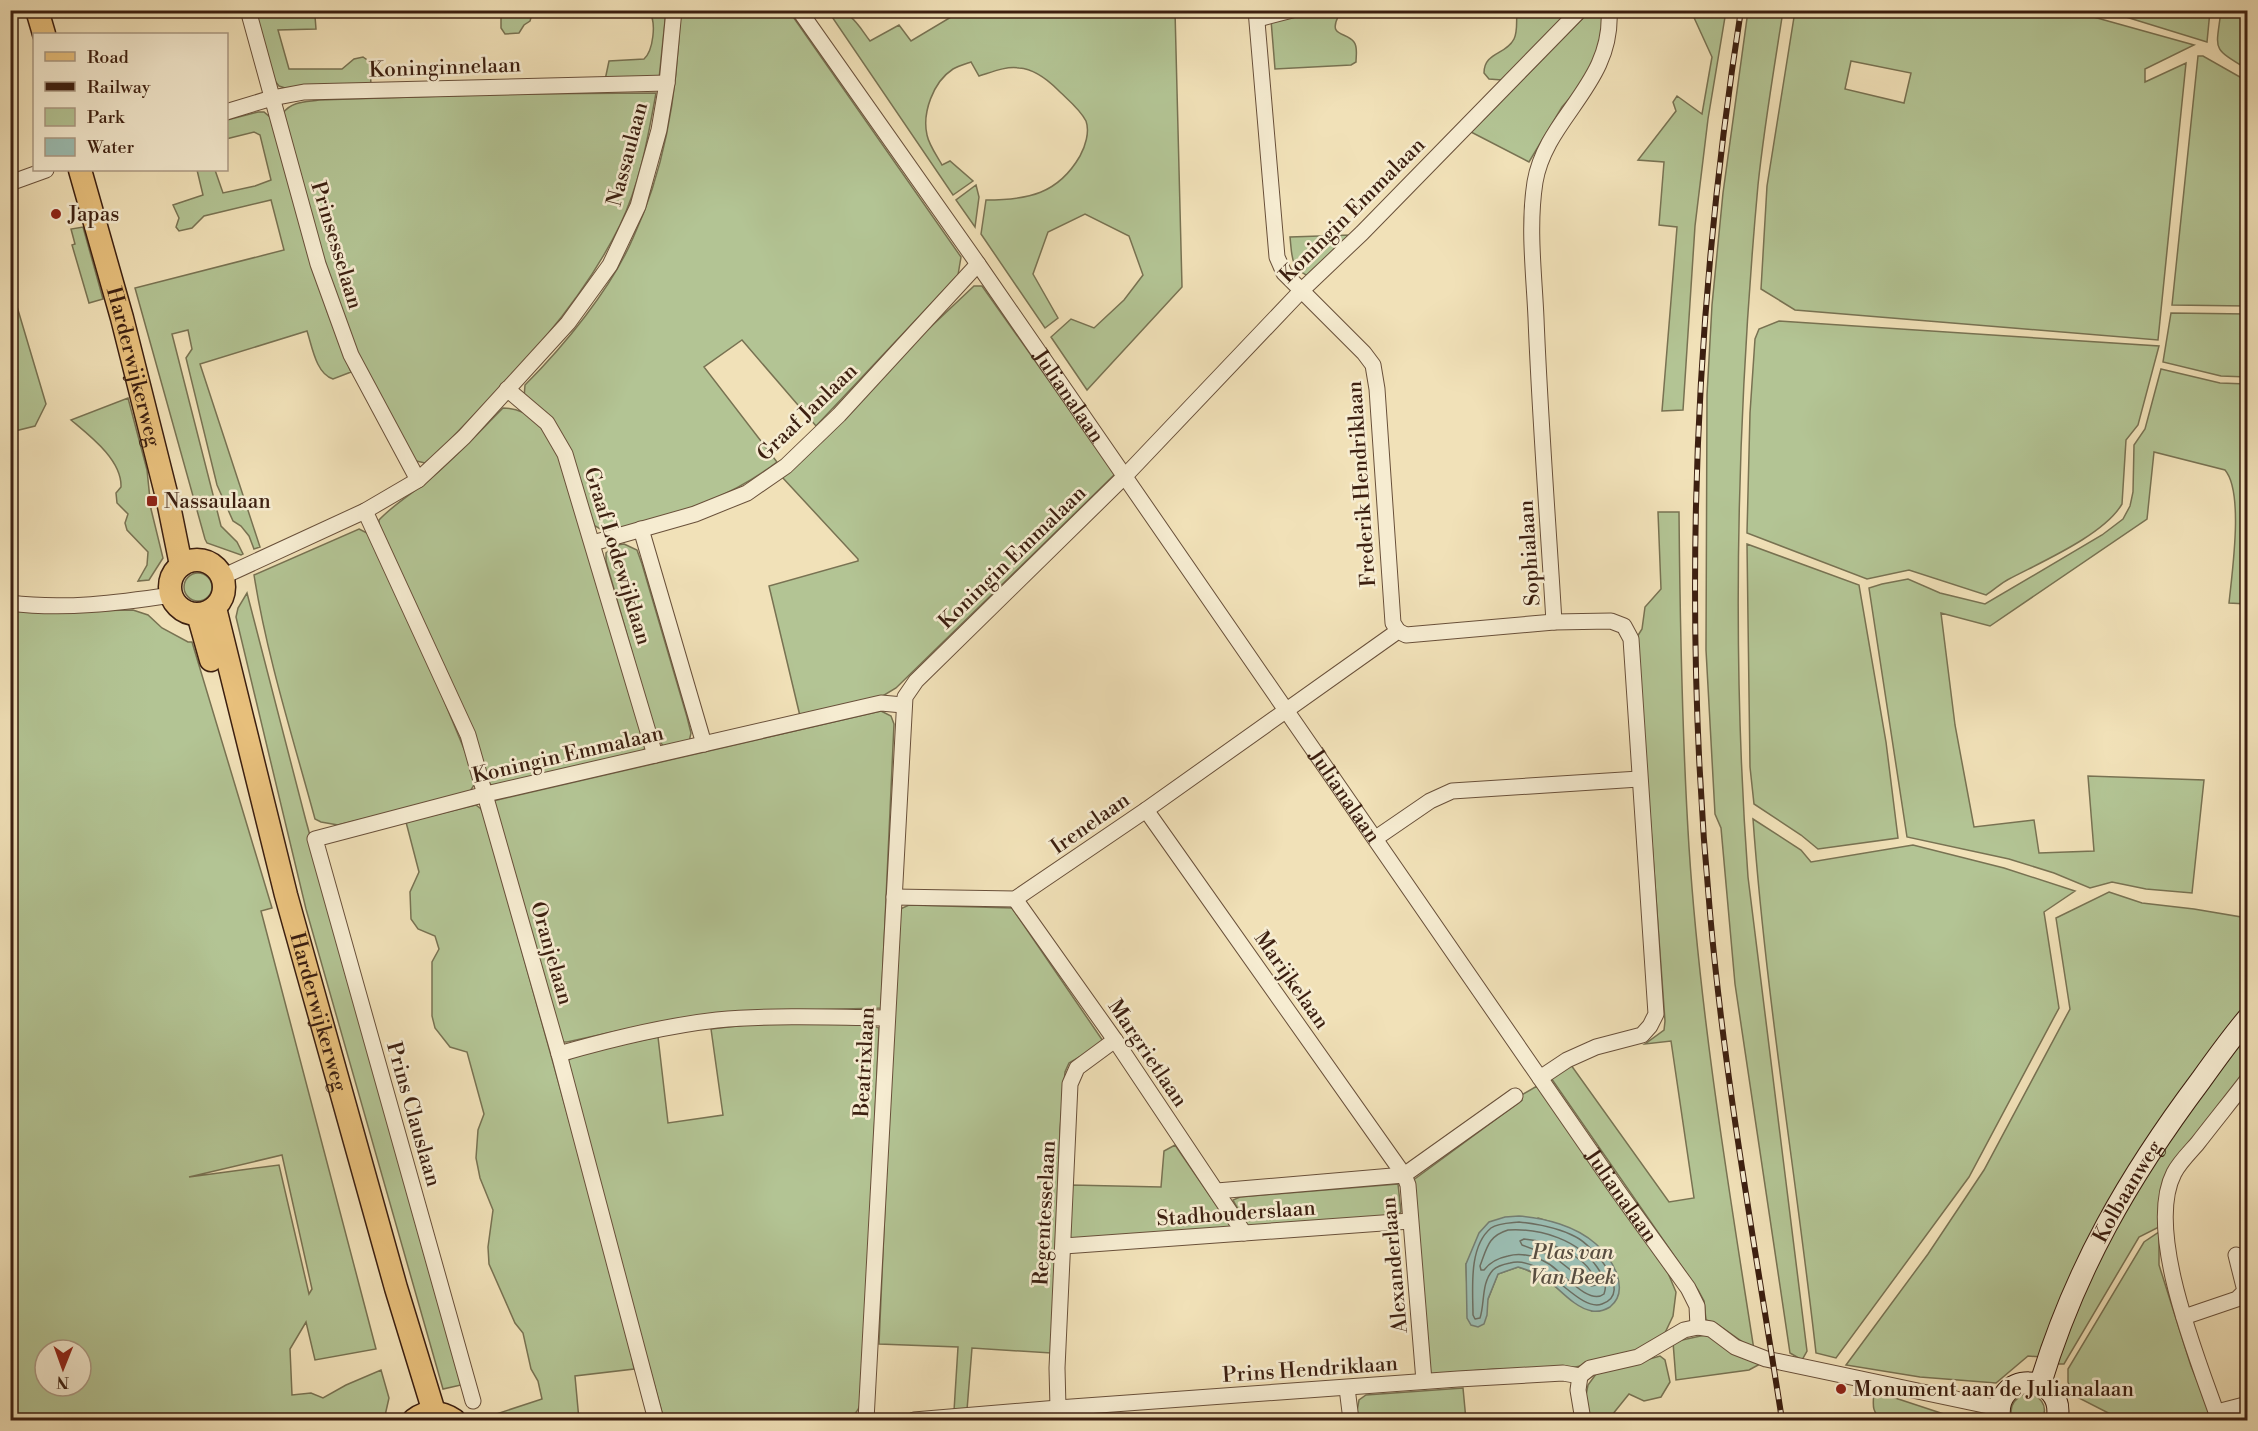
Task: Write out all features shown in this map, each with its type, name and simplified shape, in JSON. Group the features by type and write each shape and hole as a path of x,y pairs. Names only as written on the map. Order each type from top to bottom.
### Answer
{"main road":[{"path":"37,10 44,33"},
{"path":"47,10 53,33"},
{"name":"Harderwijkerweg","path":"81,171 128,341 168,501 190,563"},
{"name":"Harderwijkerweg","path":"91,171 192,546 190,563"},
{"path":"190,563 213,565 222,577 224,594 206,611 182,609 172,595 172,579 190,563"},
{"name":"Harderwijkerweg","path":"206,611 430,1417"}],"street":[{"name":"Prinsesselaan","path":"248,10 318,264 351,355 418,480"},
{"name":"Nassaulaan","path":"222,577 365,512 418,480 464,437 568,322 610,265 638,206 659,130 667,82 674,10"},
{"name":"Julianalaan","path":"799,10 978,264 1540,1078 1688,1288 1697,1306 1698,1327"},
{"path":"1257,15 1292,10"},
{"name":"Koningin Emmalaan","path":"315,839 486,794 881,703 903,705 909,689 916,681 1125,476 1301,291 1362,233 1580,10"},
{"name":"Sophialaan","path":"1540,1078 1567,1060 1596,1047 1642,1035 1656,1014 1631,639 1624,626 1611,621 1554,622 1537,353 1532,216 1537,173 1549,144 1594,75 1606,51 1611,27 1609,10"},
{"name":"Frederik Hendriklaan","path":"1257,15 1277,257 1284,273 1365,353 1373,365 1377,388 1393,622 1398,631"},
{"name":"Koninginnelaan","path":"228,111 272,98 304,92 667,82"},
{"path":"10,183 43,171"},
{"name":"Graaf Janlaan","path":"593,543 695,514 747,493 786,466 839,415 978,264"},
{"name":"Graaf Lodewijklaan","path":"507,389 547,423 565,454 655,755"},
{"name":"Oranjelaan","path":"365,512 468,735 559,1054 656,1420"},
{"name":"Graaf Lodewijklaan","path":"641,530 704,744"},
{"path":"10,603 75,606 172,595"},
{"path":"1398,631 1406,635 1554,622"},
{"name":"Irenelaan","path":"1015,899 1288,711 1398,631"},
{"name":"Beatrixlaan","path":"866,1420 903,705"},
{"path":"1376,838 1431,801 1452,791 1639,779"},
{"name":"Marijkelaan","path":"1146,810 1404,1174"},
{"name":"Prins Clauslaan","path":"315,839 473,1401"},
{"path":"894,897 1015,899"},
{"name":"Margrietlaan","path":"1015,899 1115,1041 1244,1233"},
{"path":"559,1054 665,1028 718,1020 806,1016 887,1018"},
{"name":"Kolbaanweg","path":"2040,1385 2060,1324 2099,1236 2158,1136 2247,1018"},
{"name":"Regentesselaan","path":"1058,1408 1070,1084 1077,1068 1115,1041"},
{"path":"2247,1079 2174,1173 2166,1198 2170,1262 2184,1317 2218,1416 2247,1404"},
{"name":"Alexanderlaan","path":"1424,1381 1408,1185 1404,1174 1515,1096"},
{"name":"Stadhouderslaan","path":"1217,1191 1404,1174"},
{"name":"Stadhouderslaan","path":"1064,1246 1410,1221"},
{"path":"2184,1317 2238,1299 2246,1291 2236,1255"},
{"path":"1698,1327 1711,1329 1735,1347 1766,1359 1999,1414 2002,1398 2009,1389 2030,1382 2040,1385 2053,1395 2061,1420"},
{"name":"Prins Hendriklaan","path":"914,1420 1424,1381 1563,1373 1580,1376 1590,1368 1638,1357 1684,1330 1698,1327"},
{"path":"1580,1376 1578,1386 1583,1420"},
{"path":"1347,1388 1351,1420"}],"green space":[{"path":"255,11 271,11 272,16 315,16 316,29 278,30 289,69 342,69 354,59 363,57 370,62 371,86 288,89 279,86 275,81"},
{"path":"501,11 533,11 530,21 519,33 505,34 501,28"},
{"path":"606,11 666,11 659,79 605,80 609,61 644,59 650,50 653,29 649,12"},
{"path":"680,11 789,11 961,257 958,275 816,426 742,340 704,367 777,462 737,488 718,497 611,532 595,526 581,489 524,398 525,385 571,335 599,297 633,238 654,183 668,127 679,40"},
{"path":"828,11 843,13 853,19 870,41 899,25 911,41 961,11 1175,11 1182,287 1087,390 1051,337 1071,319 1094,328 1124,300 1143,275 1129,236 1085,214 1048,232 1033,274 1058,318 1045,328 981,234 986,200 1028,196 1052,187 1062,179 1082,152 1086,139 1086,121 1073,104 1050,82 1030,70 1009,68 979,76 971,62 953,69 935,90 928,108 926,126 929,143 942,165 950,161 973,181 953,195"},
{"path":"1309,11 1358,11 1338,17 1335,28 1355,44 1356,62 1351,65 1275,69 1271,20"},
{"path":"1517,11 1569,11 1502,80 1489,79 1484,73 1485,66 1491,57 1506,48 1514,39"},
{"path":"1590,11 1606,11 1600,50 1529,162 1471,132"},
{"path":"1691,11 1726,11 1708,119 1695,226 1683,410 1662,411 1677,227 1659,225 1664,162 1638,160 1676,111 1673,102 1677,96 1702,114 1712,57"},
{"path":"1748,11 1783,11 1758,185 1745,358 1739,531 1739,704 1748,877 1807,1351 1802,1360 1790,1353 1735,984 1721,828 1715,814 1706,650 1707,395 1712,305 1723,193"},
{"path":"1795,11 2072,11 2194,45 2145,69 2145,82 2186,63 2158,340 1795,310 1761,289 1767,186","holes":["1851,61 1911,73 1904,103 1845,89"]},
{"path":"2104,11 2210,11 2207,42 2113,13"},
{"path":"2221,11 2247,11 2247,69 2227,56 2219,47"},
{"path":"2198,56 2203,56 2247,81 2247,306 2172,305"},
{"path":"656,93 642,160 627,209 602,258 582,289 536,348 434,456 425,463 412,460 358,354 318,245 283,113 295,104 319,100 507,94"},
{"path":"258,112 264,112 271,118 327,311 351,372 333,379 322,372 307,331 200,364 260,547 254,549 249,536 241,526 233,521 217,485 186,358 192,349 188,330 172,334 221,526 237,542 243,554 241,555 207,543 205,539 135,288 284,250 271,200 204,216 192,228 179,231 176,227 179,218 173,205 203,195 197,171 215,171 223,193 271,180 260,135 254,132 228,138 228,120"},
{"path":"976,185 979,197 975,227 956,200"},
{"path":"83,227 103,299 89,303 72,245 75,244 71,229"},
{"path":"1350,235 1310,276 1303,274 1295,266 1290,237"},
{"path":"10,283 46,404 35,426 11,432"},
{"path":"974,286 982,286 1115,474 896,688 881,697 800,716 769,586 858,561 858,559 782,477 920,337"},
{"path":"2171,313 2247,314 2247,377 2221,376 2163,362"},
{"path":"1779,321 2159,346 2138,425 2126,440 2122,504 2113,515 2087,537 2006,581 1986,595 1909,570 1867,579 1747,533 1750,413 1755,339 1759,329"},
{"path":"2161,369 2220,383 2247,384 2247,604 2229,603 2235,514 2231,481 2225,470 2154,452 2147,519 1990,626 1941,613 1955,725 1974,827 2034,820 2039,853 2094,851 2088,776 2204,780 2192,893 2146,889 2112,882 2090,888 2054,873 2009,859 1907,837 1869,588 1908,579 1940,593 1985,604 2102,535 2123,519 2130,506 2133,492 2134,445 2145,429"},
{"path":"128,398 147,470 151,509 163,558 149,580 138,581 147,565 148,552 127,530 125,523 128,514 117,503 116,493 121,487 116,467 104,449 71,420"},
{"path":"503,408 514,409 531,417 545,432 561,458 645,740 645,748 642,753 494,787 489,783 379,526 379,520 440,471"},
{"path":"1658,512 1679,512 1683,722 1694,910 1716,1099 1754,1350 1717,1324 1706,1320 1704,1301 1698,1290 1551,1078 1571,1065 1669,1202 1694,1198 1671,1041 1645,1044 1664,1030 1665,1021 1637,637 1642,629 1645,607 1661,589"},
{"path":"359,529 369,534 440,691 469,761 474,785 469,793 338,825 315,819 273,667 254,575"},
{"path":"624,544 637,550 642,564 687,717 691,733 689,742 665,748 656,737 606,561 606,553 617,545"},
{"path":"1747,544 1859,585 1886,742 1898,838 1818,849 1754,804 1750,767"},
{"path":"198,573 208,577 212,587 208,597 198,601 188,597 184,587 188,577"},
{"path":"247,593 306,821 461,1385 443,1389 306,909 236,617 238,608"},
{"path":"10,609 32,612 133,610 148,615 162,628 192,642 272,908 261,911 376,1349 315,1360 306,1322 290,1349 292,1395 311,1393 323,1398 381,1370 389,1398 384,1420 11,1420","holes":["282,1155 312,1289 309,1294 279,1165 189,1177"]},
{"path":"881,711 891,716 894,724 881,1008 807,1010 617,1031 559,1042 493,801"},
{"path":"476,805 481,809 486,822 628,1332 634,1369 575,1376 579,1420 483,1420 542,1399 538,1381 531,1369 523,1333 515,1323 489,1264 488,1247 493,1210 480,1178 476,1158 478,1130 484,1114 467,1052 450,1047 435,1028 432,1016 432,962 439,949 435,936 418,929 411,919 410,892 419,872 406,822"},
{"path":"1753,819 1801,850 1811,862 1913,845 2004,868 2075,891 2044,912 2059,1008 1969,1177 1836,1358 1816,1353 1773,1020"},
{"path":"2109,892 2142,903 2247,918 2247,1012 2205,1063 2042,1357 2028,1356 1996,1383 1920,1377 1846,1365 1928,1254 1984,1170 2070,1009 2056,918"},
{"path":"909,905 1012,908 1103,1041 1069,1063 1065,1072 1060,1130 1051,1353 972,1348 967,1410 954,1411 958,1347 879,1344 898,910"},
{"path":"868,1024 879,1028 862,1400 857,1412 851,1417 838,1420 664,1420 565,1062 580,1053 658,1037 668,1123 723,1115 711,1029 746,1025"},
{"path":"2247,1031 2247,1070 2172,1165 2159,1227 2139,1237 2064,1364 2055,1364 2067,1323 2153,1157"},
{"path":"1537,1086 1668,1273 1676,1292 1673,1316 1663,1337 1628,1358 1569,1368 1496,1369 1430,1374 1412,1181 1522,1100 1520,1096","holes":["1538,1218 1575,1231 1591,1242 1616,1272 1592,1311 1547,1281 1518,1267 1498,1274 1488,1299 1467,1289 1466,1264"]},
{"path":"1175,1145 1232,1228 1078,1239 1069,1237 1071,1185 1161,1187 1164,1151"},
{"path":"1398,1184 1401,1212 1394,1217 1248,1227 1233,1200 1240,1197"},
{"path":"2159,1232 2159,1265 2191,1366 2213,1420 2122,1420 2073,1395 2068,1382 2068,1369 2144,1242"},
{"path":"1705,1335 1762,1363 1749,1370 1676,1380 1673,1342"},
{"path":"1660,1356 1665,1360 1670,1382 1661,1397 1644,1401 1629,1394 1608,1420 1589,1420 1586,1395 1588,1385 1596,1374"},
{"path":"1463,1388 1466,1420 1359,1420 1357,1411 1359,1400 1366,1395"},
{"path":"1874,1391 1962,1420 1883,1420 1875,1411"},
{"path":"2024,1394 2035,1396 2042,1401 2044,1415 2042,1420 2013,1420 2012,1405"}],"water":[{"name":"Plas van Van Beek","path":"1519,1216 1550,1221 1570,1228 1588,1238 1602,1250 1613,1266 1619,1283 1616,1300 1610,1307 1597,1311 1585,1309 1573,1302 1544,1277 1518,1267 1498,1274 1488,1299 1484,1324 1478,1327 1471,1325 1467,1318 1466,1264 1479,1233 1489,1222"}],"railway":[{"path":"1741,10 1712,235 1703,348 1697,461 1696,687 1701,800 1716,977 1742,1167 1782,1420"}],"place":[{"name":"Japas","path":"56,214"},
{"name":"Nassaulaan","path":"152,501"},
{"name":"Monument aan de Julianalaan","path":"1841,1389"}]}
